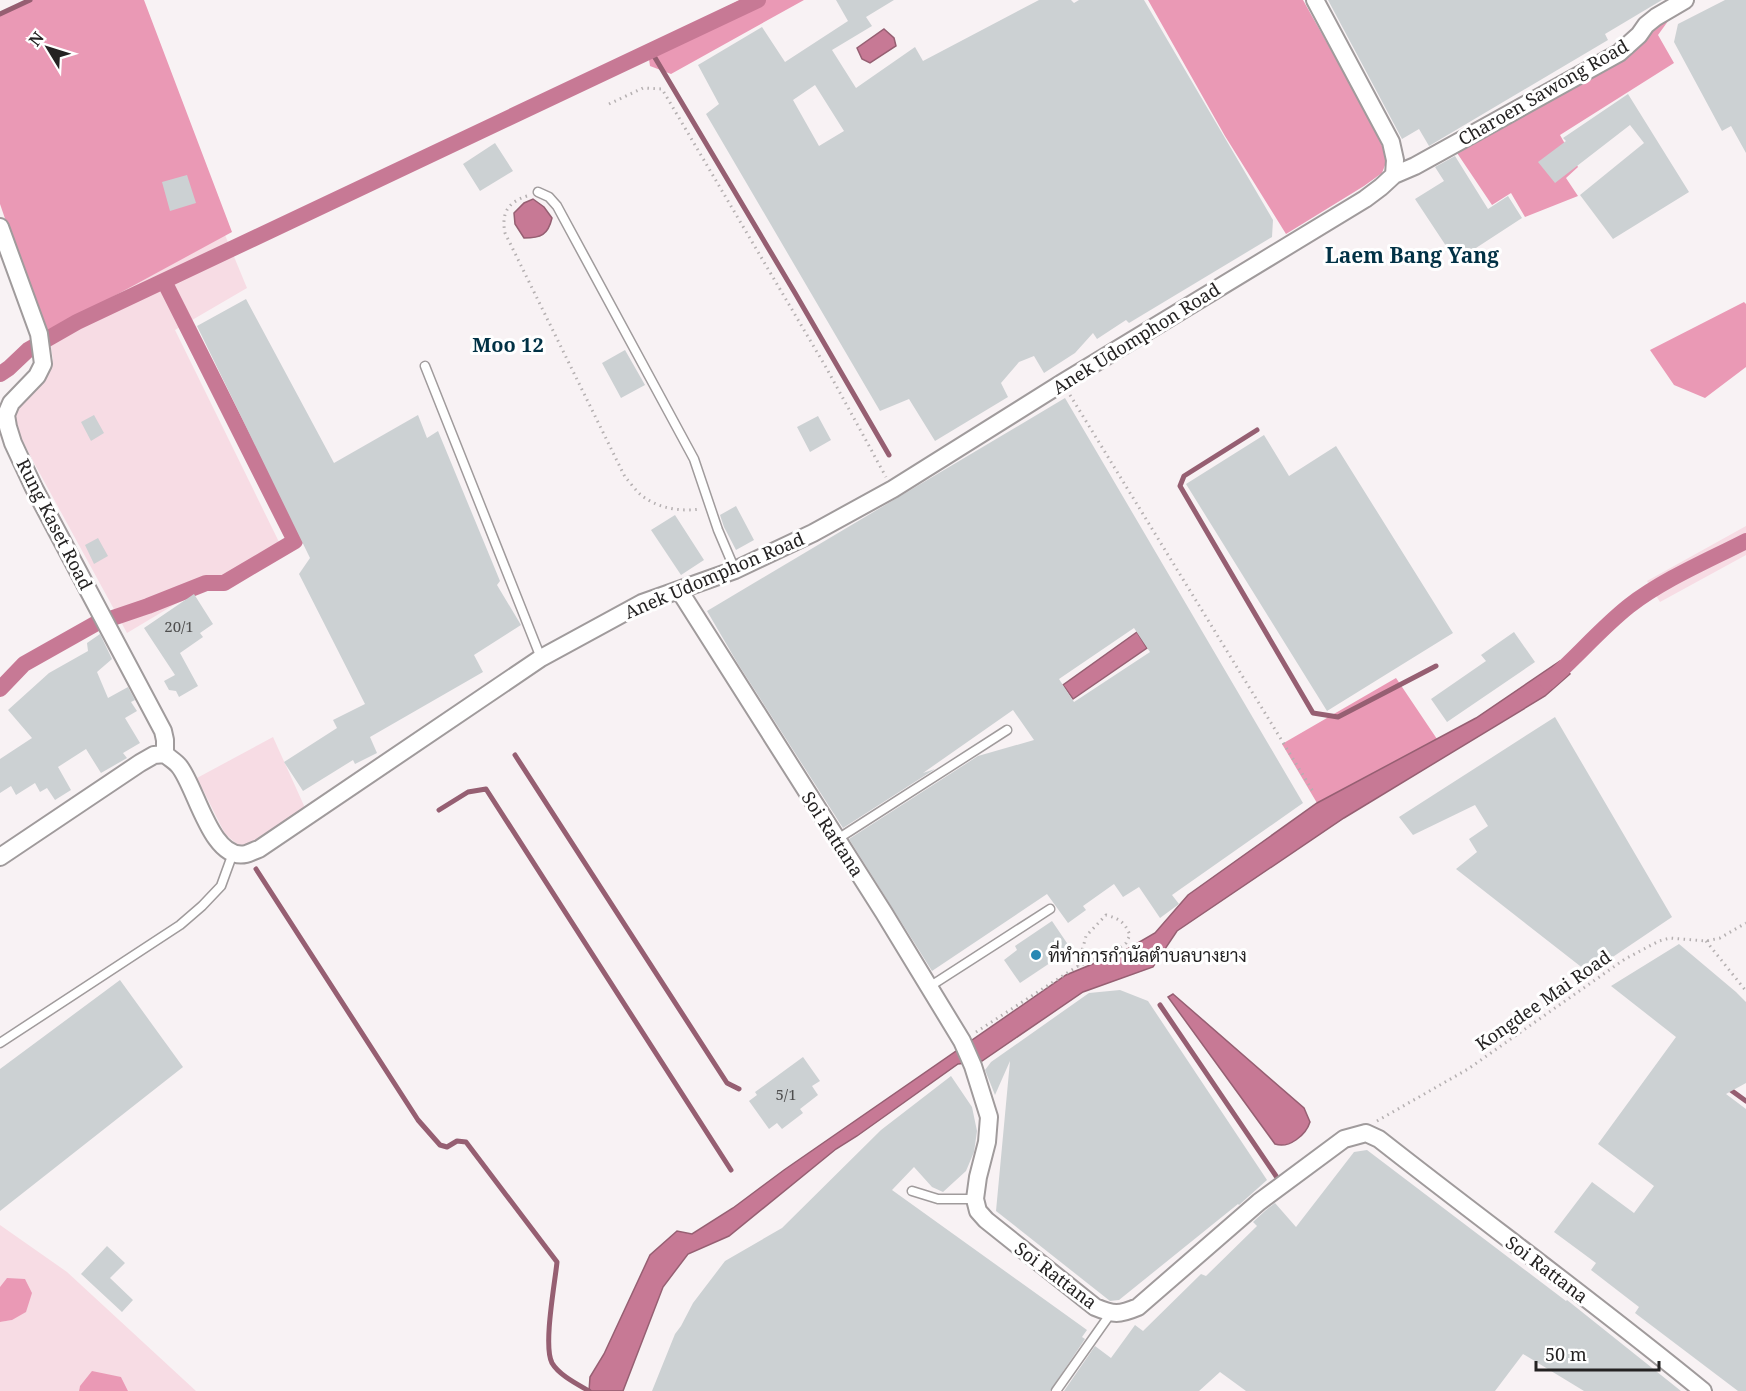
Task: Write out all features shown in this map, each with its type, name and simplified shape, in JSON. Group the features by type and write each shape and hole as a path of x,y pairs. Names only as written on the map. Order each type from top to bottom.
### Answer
{"street":[{"path":"1315,0 1391,142 1395,160 1394,175"},
{"name":"Charoen Sawong Road","path":"1394,175 1415,166 1619,53 1656,17 1685,0"},
{"name":"Anek Udomphon Road","path":"233,853 244,855 259,849 541,658 642,603 735,570 813,533 893,489 1062,383 1365,199 1394,175"},
{"name":"Rung Kaset Road","path":"0,227 40,343 43,364 37,376 11,403 6,416 13,443 34,488 163,731 165,754"},
{"name":"Soi Rattana","path":"679,590 961,1040 973,1066 989,1117 987,1142 975,1199 978,1211 986,1220 1095,1306 1111,1314 1122,1314 1138,1307 1259,1202 1344,1139 1366,1133 1379,1139 1620,1323 1703,1391"},
{"path":"0,857 140,763 154,755 165,754 180,766 214,836 222,847 233,853"}],"lane":[{"path":"538,192 549,197 557,206 694,459 710,508 735,570"},
{"path":"424,366 541,658"},
{"path":"836,840 1007,730"},
{"path":"0,1043 180,925 221,886 233,853"},
{"path":"929,987 1050,909"},
{"path":"912,1191 938,1199 975,1199"},
{"path":"1056,1391 1111,1314"}],"path":[{"path":"609,104 643,87 662,89 827,369 893,489"},
{"path":"538,192 520,198 506,210 502,220 505,233 625,477 641,495 674,510 710,508"},
{"path":"1062,383 1314,793"},
{"path":"961,1040 1078,966 1126,944 1130,935 1126,925 1106,915 1086,936 1078,966"},
{"name":"Kongdee Mai Road","path":"1366,1133 1380,1118 1468,1069 1625,959 1659,941 1670,938 1706,941 1720,938 1746,923"},
{"path":"1706,941 1746,991"}],"shaded area":[{"path":"28,0 144,0 232,232 48,332 35,306 0,204 0,13"},
{"path":"740,0 804,0 671,74 650,66 647,46"},
{"path":"1148,0 1303,0 1377,132 1387,160 1382,173 1286,234 1225,136"},
{"path":"1671,17 1658,35 1674,63 1560,135 1578,167 1566,178 1578,196 1525,217 1511,193 1492,205 1455,150"},
{"path":"884,29 894,38 896,46 870,63 862,59 857,48"},
{"path":"533,199 544,207 552,218 546,232 535,237 524,238 515,224 514,213 524,203"},
{"path":"225,235 247,288 175,330 279,542 127,633 12,419 22,401 44,380 53,359 48,332"},
{"path":"1744,302 1746,304 1746,367 1705,398 1674,385 1650,350"},
{"path":"1746,526 1746,555 1660,602 1647,581"},
{"path":"1137,632 1147,648 1073,699 1063,685"},
{"path":"1560,661 1570,674 1545,696 1344,818 1177,931 1153,967 1083,992 982,1061 958,1064 836,1149 729,1236 688,1254 663,1287 623,1391 589,1391 590,1377 604,1354 650,1255 677,1231 692,1234 733,1208 784,1170 1066,975 1124,951 1155,933 1188,895 1317,803 1476,718"},
{"path":"1396,678 1437,739 1317,803 1282,744"},
{"path":"273,737 306,810 252,845 238,845 225,834 197,778"},
{"path":"1173,994 1304,1108 1310,1122 1301,1136 1291,1143 1275,1144 1168,997"},
{"path":"0,1225 67,1272 196,1391 128,1391 121,1377 80,1386 79,1391 0,1391 0,1322 12,1320 0,1287"},
{"path":"7,1278 25,1279 32,1293 26,1312 12,1320 0,1322 0,1287"},
{"path":"92,1371 121,1377 128,1391 79,1391 80,1386"}],"building":[{"path":"836,0 894,0 866,17 872,26 832,50 856,88 915,47 923,61 1039,0 1071,0 1074,3 1079,0 1144,0 1273,220 1272,237 1129,323 1126,320 1097,339 1093,333 1075,353 1044,373 1034,356 1019,362 1001,383 1008,397 935,441 909,399 880,411 706,114 719,104 698,65 762,27 785,62 848,21","holes":["815,85 844,131 819,146 793,100"]},
{"path":"1328,0 1662,0 1605,34 1608,40 1429,146 1419,129 1402,139"},
{"path":"1725,0 1746,0 1746,153 1731,126 1722,131 1674,42 1678,24"},
{"path":"1628,94 1689,192 1613,239 1580,195 1644,143 1630,125 1555,183 1538,162 1566,141 1563,138"},
{"path":"495,143 513,171 480,191 463,164"},
{"path":"1455,156 1488,209 1508,196 1522,218 1456,261 1415,199 1444,181 1435,167"},
{"path":"187,175 196,203 170,211 162,182"},
{"path":"246,299 334,463 418,415 427,438 438,431 500,581 497,585 521,625 474,655 483,672 370,737 377,753 355,764 353,760 303,791 284,762 337,728 333,720 365,704 299,574 310,558 197,326"},
{"path":"625,350 645,385 621,398 602,363"},
{"path":"1065,398 1303,803 1172,895 1179,904 1160,918 1139,887 1123,897 1114,884 1083,906 1086,910 1068,923 1047,894 932,971 849,839 978,756 1034,740 1013,710 923,773 935,769 843,828 738,664 707,611","holes":["1134,628 1150,652 1074,702 1059,679"]},
{"path":"94,415 104,433 91,441 81,422"},
{"path":"818,416 831,440 810,452 797,427"},
{"path":"1264,435 1289,476 1336,446 1453,633 1327,711 1186,484"},
{"path":"736,506 754,540 736,550 720,515"},
{"path":"675,515 704,560 681,575 651,530"},
{"path":"98,538 108,556 94,564 85,545"},
{"path":"194,594 213,624 200,633 203,637 180,653 198,686 179,697 176,691 169,690 164,681 175,675 144,628"},
{"path":"1514,632 1535,662 1447,722 1431,699 1486,661 1481,655"},
{"path":"100,634 112,659 97,672 108,698 128,687 135,700 131,702 137,711 125,718 140,743 123,753 127,758 101,773 86,749 58,767 71,790 55,800 47,788 40,792 35,783 16,795 11,786 0,793 0,759 32,738 8,710 49,673 88,651 87,643"},
{"path":"1555,717 1672,917 1589,973 1456,869 1477,852 1469,839 1488,826 1475,805 1413,835 1399,817"},
{"name":"ที่ทำการกำนัลตำบลบางยาง","path":"1052,921 1071,949 1020,983 1004,960 1017,950 1015,946"},
{"path":"1679,944 1746,1002 1746,1083 1726,1094 1746,1109 1746,1391 1738,1391 1635,1313 1639,1307 1591,1270 1596,1263 1554,1232 1592,1182 1634,1213 1654,1186 1598,1144 1676,1037 1611,986"},
{"path":"120,980 183,1067 0,1211 0,1069"},
{"path":"1120,990 1148,1001 1267,1180 1119,1300 1110,1301 996,1211 1010,1061 995,1095 985,1070 991,1062 1089,993"},
{"path":"803,1057 820,1081 812,1086 818,1095 800,1109 803,1113 782,1129 777,1123 769,1129 749,1101 757,1095 755,1092"},
{"path":"951,1076 972,1107 977,1131 974,1152 966,1171 943,1192 932,1187 914,1167 892,1190 1087,1330 1082,1337 1085,1339 1050,1391 652,1391 675,1334 693,1303 725,1261 782,1228 881,1130"},
{"path":"1367,1150 1567,1300 1681,1391 1584,1391 1523,1354 1495,1391 1246,1391 1220,1372 1199,1391 1064,1391 1095,1346 1111,1358 1135,1325 1143,1331 1201,1274 1206,1276 1257,1226 1253,1222 1275,1203 1296,1227 1354,1152"},
{"path":"107,1246 125,1263 110,1278 133,1300 122,1312 81,1274"}],"waterway":[{"path":"0,14 30,0"},
{"path":"0,374 28,350 77,322 758,0"},
{"path":"651,51 889,455"},
{"path":"0,689 24,664 95,624 206,583 224,583 295,541 166,285"},
{"path":"1257,430 1184,476 1180,486 1313,713 1338,717 1436,666"},
{"path":"1548,682 1608,624 1642,596 1746,541"},
{"path":"515,755 727,1083 739,1089"},
{"path":"439,810 468,792 486,789 731,1170"},
{"path":"256,869 418,1120 440,1145 447,1147 457,1141 466,1142 557,1262 549,1329 550,1355 552,1363 559,1371 589,1391"},
{"path":"1160,1005 1276,1176"},
{"path":"1728,1088 1746,1101"}],"place":[{"name":"ที่ทำการกำนัลตำบลบางยาง","path":"1036,955"}],"district":[{"name":"Laem Bang Yang","path":"1412,255"},
{"name":"Moo 12","path":"508,344"}]}
